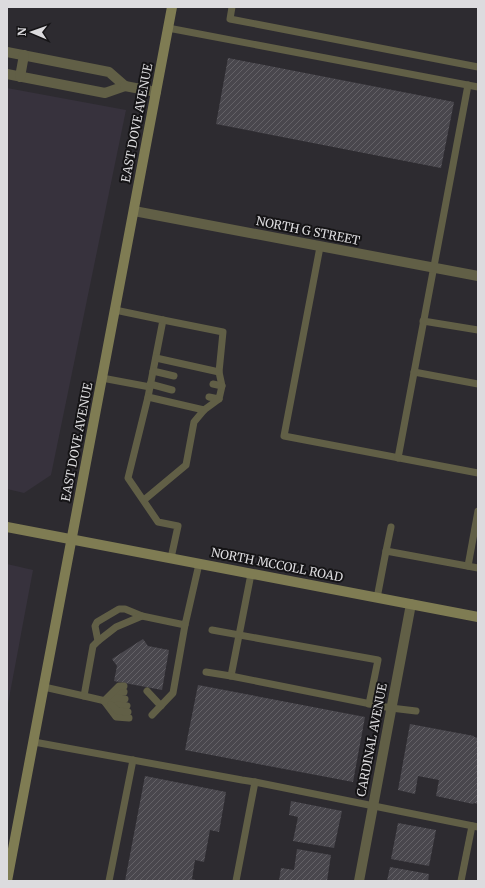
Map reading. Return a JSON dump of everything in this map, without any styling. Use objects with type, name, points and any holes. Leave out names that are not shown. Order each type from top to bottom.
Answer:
[{"type":"main road","name":"EAST DOVE AVENUE","points":[[7,881],[172,7]]},
{"type":"main road","name":"NORTH MCCOLL ROAD","points":[[7,527],[478,617]]},
{"type":"street","points":[[7,52],[109,72],[125,86],[156,92]]},
{"type":"street","points":[[20,77],[24,55]]},
{"type":"street","points":[[7,74],[105,93],[125,86]]},
{"type":"street","name":"NORTH G STREET","points":[[134,211],[478,276]]},
{"type":"street","name":"CARDINAL AVENUE","points":[[359,881],[411,604]]},
{"type":"lane","points":[[232,7],[230,19],[478,66]]},
{"type":"lane","points":[[168,28],[478,87]]},
{"type":"lane","points":[[398,458],[468,85]]},
{"type":"lane","points":[[320,247],[284,436],[478,473]]},
{"type":"lane","points":[[115,310],[223,332],[218,372],[222,386],[218,400],[204,410],[194,422],[186,465],[144,500]]},
{"type":"lane","points":[[163,320],[148,397],[128,478],[158,522],[178,526],[171,558]]},
{"type":"lane","points":[[423,321],[478,330]]},
{"type":"lane","points":[[156,358],[218,372]]},
{"type":"lane","points":[[153,371],[174,376]]},
{"type":"lane","points":[[414,372],[478,384]]},
{"type":"lane","points":[[102,378],[172,390]]},
{"type":"lane","points":[[212,384],[222,386]]},
{"type":"lane","points":[[148,397],[204,410]]},
{"type":"lane","points":[[210,397],[218,400]]},
{"type":"lane","points":[[468,566],[478,511]]},
{"type":"lane","points":[[377,598],[391,527]]},
{"type":"lane","points":[[386,552],[478,568]]},
{"type":"lane","points":[[162,706],[173,693],[185,625],[199,564]]},
{"type":"lane","points":[[231,676],[251,574]]},
{"type":"lane","points":[[98,641],[95,626],[97,622],[119,608],[142,616],[185,625]]},
{"type":"lane","points":[[84,696],[93,646],[116,627],[142,616]]},
{"type":"lane","points":[[212,630],[378,660],[370,704]]},
{"type":"lane","points":[[206,672],[391,708],[416,711]]},
{"type":"lane","points":[[104,701],[119,686],[126,702]]},
{"type":"lane","points":[[44,687],[104,701],[126,702]]},
{"type":"lane","points":[[104,701],[116,717],[126,702]]},
{"type":"lane","points":[[150,705],[162,706]]},
{"type":"lane","points":[[150,705],[162,706]]},
{"type":"lane","points":[[150,705],[162,706]]},
{"type":"lane","points":[[34,742],[255,782],[475,826],[461,881]]},
{"type":"lane","points":[[109,881],[133,760]]},
{"type":"lane","points":[[236,881],[255,782]]},
{"type":"shaded area","points":[[7,88],[126,110],[51,475],[24,493],[7,489]]},
{"type":"shaded area","points":[[7,564],[33,570],[7,709]]},
{"type":"building","points":[[228,58],[454,102],[441,168],[216,124]]},
{"type":"building","points":[[143,639],[148,646],[169,650],[162,690],[114,681],[117,666],[112,659]]},
{"type":"building","points":[[198,685],[365,717],[353,782],[185,750]]},
{"type":"building","points":[[410,724],[478,738],[478,804],[436,796],[439,780],[418,776],[415,794],[398,790]]},
{"type":"building","points":[[145,776],[226,792],[219,832],[210,830],[204,862],[195,860],[192,879],[199,881],[125,881]]},
{"type":"building","points":[[291,801],[342,811],[334,848],[293,841],[298,817],[289,815]]},
{"type":"building","points":[[398,823],[436,830],[429,866],[391,859]]},
{"type":"building","points":[[297,849],[331,855],[327,881],[279,881],[281,868],[294,870]]},
{"type":"building","points":[[390,867],[429,874],[428,881],[387,881]]}]
